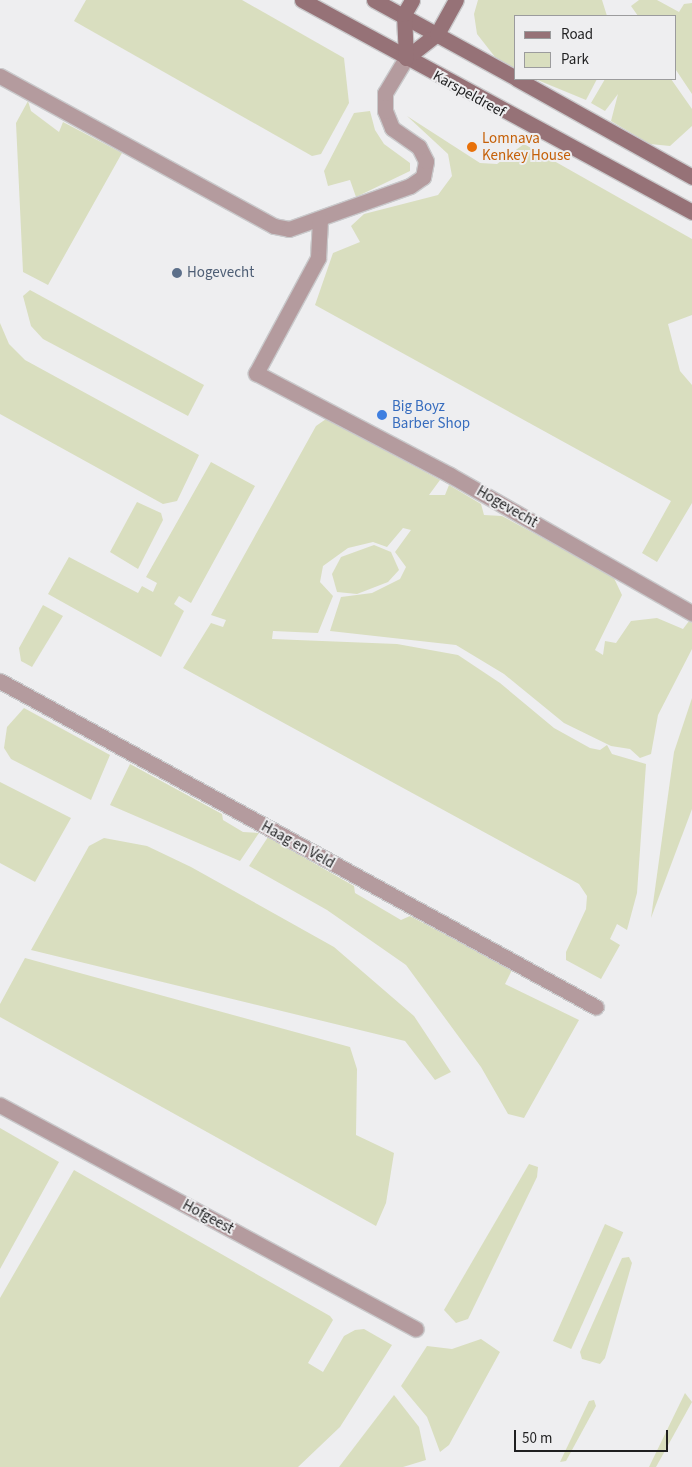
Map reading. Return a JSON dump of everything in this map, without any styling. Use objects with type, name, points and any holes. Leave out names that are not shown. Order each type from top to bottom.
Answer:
[{"type":"main road","name":"Karspeldreef","points":[[302,0],[692,212]]},
{"type":"main road","points":[[374,0],[404,14],[514,76]]},
{"type":"main road","points":[[406,58],[404,14],[412,0]]},
{"type":"main road","points":[[406,58],[437,34],[456,0]]},
{"type":"main road","points":[[521,80],[692,177]]},
{"type":"street","points":[[0,76],[274,226],[289,230],[320,220],[423,177],[426,161],[418,147],[392,128],[385,111],[385,93],[406,58]]},
{"type":"street","name":"Hogevecht","points":[[320,220],[318,258],[256,373],[450,475],[692,613]]},
{"type":"street","name":"Haag en Veld","points":[[0,681],[596,1008]]},
{"type":"street","name":"Hofgeest","points":[[0,1105],[416,1329]]},
{"type":"green space","points":[[86,0],[242,0],[344,58],[349,103],[321,154],[312,156],[74,21]]},
{"type":"green space","points":[[478,0],[602,0],[607,15],[514,15],[514,68],[495,57],[477,34],[474,14]]},
{"type":"green space","points":[[639,0],[657,0],[679,12],[684,4],[692,3],[692,94],[677,72],[677,15],[637,15],[631,6]]},
{"type":"green space","points":[[537,80],[596,80],[586,100]]},
{"type":"green space","points":[[604,80],[672,80],[692,109],[692,126],[670,146],[650,144],[611,121],[618,94],[605,111],[591,103]]},
{"type":"green space","points":[[28,101],[31,111],[59,132],[63,122],[122,153],[48,285],[23,272],[16,123]]},
{"type":"green space","points":[[370,111],[375,130],[384,144],[410,163],[410,171],[356,197],[350,180],[328,186],[324,171],[354,113]]},
{"type":"green space","points":[[407,116],[480,163],[497,164],[524,144],[692,239],[692,315],[668,324],[680,371],[692,385],[692,503],[657,562],[642,553],[671,501],[315,305],[333,253],[360,242],[351,226],[364,214],[438,195],[452,176],[448,154]]},
{"type":"green space","points":[[30,290],[204,385],[188,416],[43,339],[31,326],[23,296]]},
{"type":"green space","points":[[0,323],[9,344],[25,360],[199,455],[177,501],[163,504],[0,414]]},
{"type":"green space","points":[[326,419],[440,480],[429,495],[445,495],[449,485],[481,504],[484,515],[502,516],[613,576],[622,595],[595,650],[603,655],[605,641],[616,643],[631,621],[657,618],[683,629],[689,621],[692,623],[692,649],[658,715],[651,754],[640,758],[630,749],[611,746],[564,723],[504,674],[456,645],[330,631],[341,597],[372,593],[400,579],[406,567],[395,552],[411,530],[403,528],[387,547],[373,542],[348,548],[323,566],[320,582],[333,596],[318,633],[273,631],[272,639],[397,644],[458,655],[500,683],[554,728],[590,748],[600,750],[607,745],[612,754],[646,764],[637,893],[627,930],[617,924],[610,939],[620,945],[601,979],[566,960],[566,952],[586,909],[587,896],[579,884],[183,668],[211,623],[223,627],[226,620],[211,615],[316,426]]},
{"type":"green space","points":[[211,462],[255,486],[191,603],[179,596],[174,604],[184,611],[161,657],[48,594],[69,557],[138,593],[142,586],[153,592],[157,583],[146,577]]},
{"type":"green space","points":[[137,502],[161,513],[163,520],[138,569],[110,552]]},
{"type":"green space","points":[[374,545],[391,552],[399,570],[388,582],[357,594],[337,592],[332,574],[341,557]]},
{"type":"green space","points":[[43,605],[63,616],[32,667],[21,661],[19,648]]},
{"type":"green space","points":[[692,698],[692,809],[651,918],[674,752]]},
{"type":"green space","points":[[24,708],[110,755],[91,800],[11,759],[4,748],[7,727]]},
{"type":"green space","points":[[130,764],[222,814],[223,820],[243,832],[259,833],[240,861],[110,805]]},
{"type":"green space","points":[[0,782],[71,818],[35,882],[0,863]]},
{"type":"green space","points":[[268,837],[354,886],[355,893],[401,920],[410,916],[512,970],[505,984],[579,1020],[524,1118],[508,1114],[481,1067],[406,965],[327,910],[249,866]]},
{"type":"green space","points":[[104,838],[147,846],[191,867],[334,947],[414,1016],[451,1072],[435,1080],[405,1041],[31,950],[89,846]]},
{"type":"green space","points":[[25,958],[350,1047],[357,1069],[356,1135],[394,1153],[386,1203],[376,1226],[0,1017],[0,1004]]},
{"type":"green space","points":[[0,1128],[59,1162],[0,1269]]},
{"type":"green space","points":[[529,1164],[538,1167],[537,1177],[468,1319],[456,1323],[444,1310]]},
{"type":"green space","points":[[74,1170],[330,1316],[333,1320],[308,1363],[323,1372],[344,1336],[355,1330],[364,1329],[392,1345],[340,1427],[298,1467],[0,1467],[0,1298]]},
{"type":"green space","points":[[605,1224],[623,1232],[571,1349],[553,1341]]},
{"type":"green space","points":[[629,1257],[632,1263],[605,1358],[600,1364],[582,1359],[580,1352],[622,1258]]},
{"type":"green space","points":[[481,1339],[500,1352],[449,1445],[440,1452],[427,1417],[401,1386],[427,1346],[452,1349]]},
{"type":"green space","points":[[685,1393],[692,1402],[656,1467],[649,1467]]},
{"type":"green space","points":[[394,1395],[419,1427],[426,1460],[403,1467],[339,1467]]},
{"type":"green space","points":[[594,1400],[596,1406],[566,1461],[560,1462],[589,1401]]},
{"type":"place","name":"Lomnava Kenkey House","points":[[472,147]]},
{"type":"place","name":"Hogevecht","points":[[177,273]]},
{"type":"place","name":"Big Boyz Barber Shop","points":[[382,415]]}]
